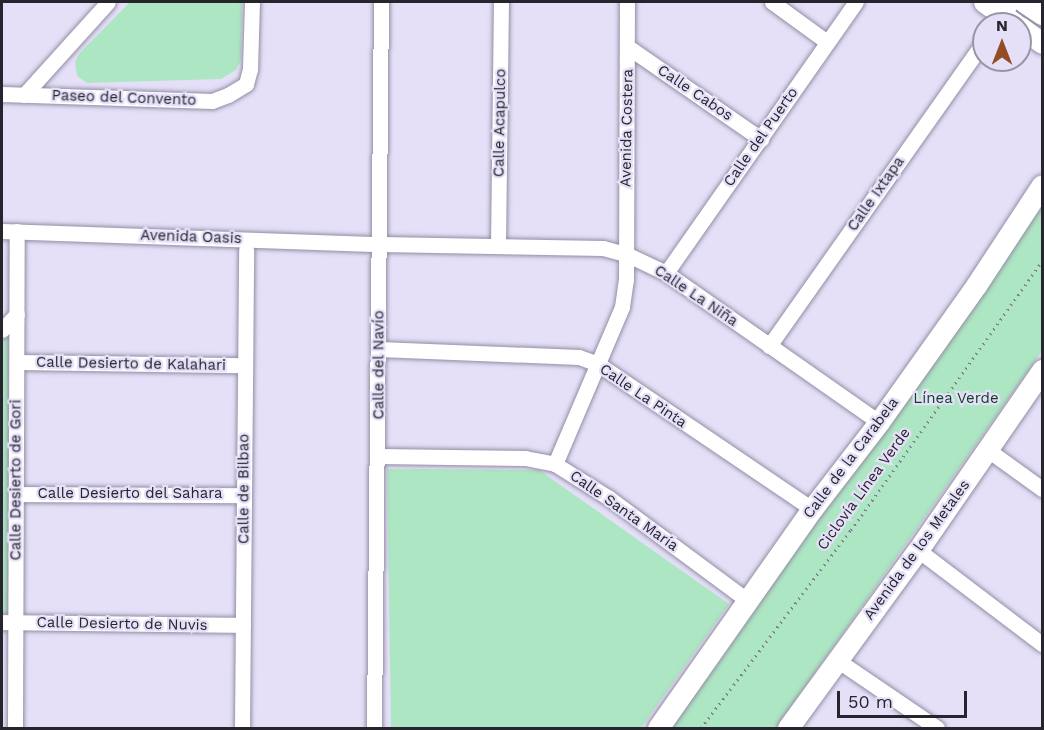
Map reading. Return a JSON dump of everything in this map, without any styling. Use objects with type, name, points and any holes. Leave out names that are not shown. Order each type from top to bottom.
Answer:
[{"type":"street","name":"Paseo del Convento","points":[[24,95],[108,2]]},
{"type":"street","name":"Paseo del Convento","points":[[2,94],[212,101],[246,84],[250,69],[252,2]]},
{"type":"street","name":"Calle del Navío","points":[[374,729],[381,2]]},
{"type":"street","name":"Calle Acapulco","points":[[498,245],[501,2]]},
{"type":"street","name":"Avenida Costera","points":[[626,254],[627,2]]},
{"type":"street","points":[[772,2],[827,42]]},
{"type":"street","name":"Calle del Puerto","points":[[666,273],[856,2]]},
{"type":"street","points":[[984,2],[1000,12]]},
{"type":"street","points":[[1024,2],[1042,14]]},
{"type":"street","name":"Calle Cabos","points":[[628,47],[761,139]]},
{"type":"street","name":"Calle Ixtapa","points":[[769,346],[972,58]]},
{"type":"street","name":"Calle de la Carabela","points":[[658,729],[812,509],[879,422],[1042,185]]},
{"type":"street","name":"Avenida Oasis","points":[[9,231],[380,244]]},
{"type":"street","name":"Calle Desierto de Gori","points":[[9,231],[17,314],[16,494],[9,622],[15,729]]},
{"type":"street","name":"Calle La Niña","points":[[380,244],[574,246],[603,248],[626,254],[666,273],[879,422]]},
{"type":"street","name":"Calle de Bilbao","points":[[242,729],[246,250]]},
{"type":"street","points":[[555,464],[622,307],[626,254]]},
{"type":"street","points":[[2,330],[17,314]]},
{"type":"street","name":"Calle La Pinta","points":[[379,349],[562,355],[579,357],[598,364],[812,509]]},
{"type":"street","name":"Calle Desierto de Kalahari","points":[[17,362],[245,365]]},
{"type":"street","name":"Avenida de los Metales","points":[[788,729],[918,550],[1042,370]]},
{"type":"street","points":[[988,450],[1042,489]]},
{"type":"street","name":"Calle Santa María","points":[[378,456],[525,458],[555,464],[609,498],[747,600]]},
{"type":"street","name":"Calle Desierto del Sahara","points":[[16,494],[244,495]]},
{"type":"street","points":[[918,550],[1042,644]]},
{"type":"street","name":"Calle Desierto de Nuvis","points":[[9,622],[243,625]]},
{"type":"street","points":[[837,660],[937,729]]},
{"type":"path","name":"Ciclovía Línea Verde","points":[[701,729],[851,530],[1042,261]]},
{"type":"green space","points":[[130,2],[242,2],[241,60],[236,70],[221,79],[87,83],[77,76],[75,62],[79,54]]},
{"type":"green space","name":"Línea Verde","points":[[1042,203],[1042,351],[776,728],[671,728]]},
{"type":"green space","points":[[11,331],[8,614],[2,614],[2,341]]},
{"type":"green space","points":[[387,469],[539,470],[729,604],[641,728],[391,728]]}]
